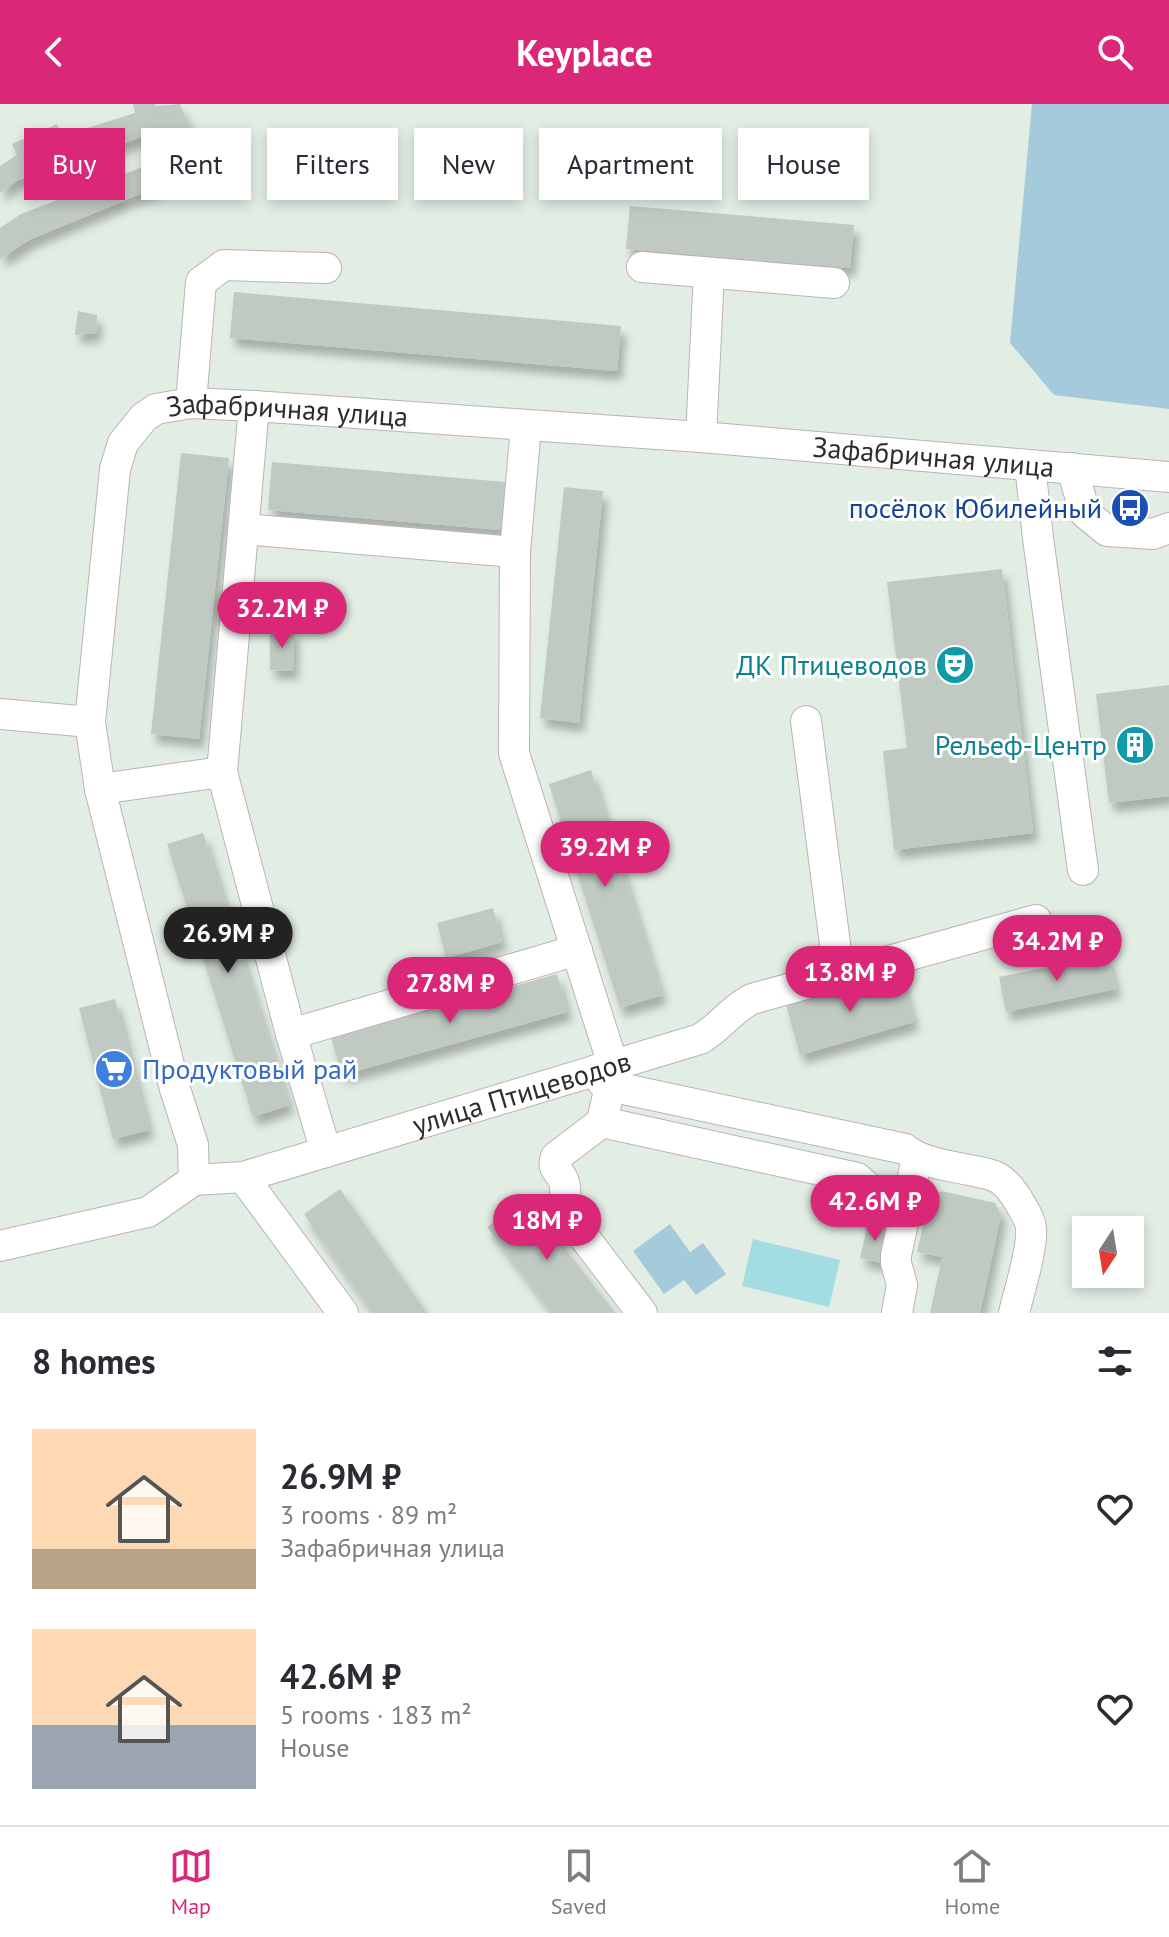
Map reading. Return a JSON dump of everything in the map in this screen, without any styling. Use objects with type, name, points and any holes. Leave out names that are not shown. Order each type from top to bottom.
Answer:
[{"type":"street","points":[[191,403],[201,282],[224,265],[326,268]]},
{"type":"street","points":[[642,267],[834,283]]},
{"type":"street","points":[[701,437],[709,273]]},
{"type":"street","name":"Зафабричная улица","points":[[194,1180],[193,1145],[175,1089],[100,789],[90,722],[115,469],[123,443],[144,417],[156,409],[191,403],[254,406],[701,437],[1169,477]]},
{"type":"street","points":[[254,406],[222,772],[291,1034],[326,1152]]},
{"type":"street","points":[[526,426],[515,552],[514,753],[577,950],[606,1074],[602,1122],[553,1162],[565,1183],[564,1210],[642,1313]]},
{"type":"street","points":[[1030,465],[1083,870]]},
{"type":"street","points":[[1072,468],[1085,513],[1107,531],[1153,534],[1169,528]]},
{"type":"street","points":[[244,529],[515,552]]},
{"type":"street","points":[[0,714],[90,722]]},
{"type":"street","points":[[806,721],[839,975]]},
{"type":"street","points":[[100,789],[222,772]]},
{"type":"street","name":"улица Птицеводов","points":[[194,1180],[243,1177],[606,1074],[700,1039],[720,1026],[738,1006],[752,999],[1036,920]]},
{"type":"street","points":[[291,1034],[577,950]]},
{"type":"street","points":[[606,1074],[905,1149],[917,1158],[1002,1179],[1025,1211],[1031,1226],[1014,1313]]},
{"type":"street","points":[[602,1122],[857,1178],[865,1185],[873,1205],[905,1213]]},
{"type":"street","points":[[897,1313],[902,1285],[896,1255],[917,1158]]},
{"type":"street","points":[[243,1177],[343,1313]]},
{"type":"street","points":[[0,1246],[148,1212],[194,1180]]},
{"type":"shaded area","points":[[1032,104],[1169,104],[1169,409],[1054,395],[1010,343]]},
{"type":"shaded area","points":[[670,1224],[690,1252],[703,1243],[726,1274],[696,1295],[684,1280],[664,1294],[633,1251]]},
{"type":"shaded area","points":[[753,1239],[840,1260],[829,1307],[742,1286]]},
{"type":"building","points":[[133,104],[180,104],[190,128],[141,128],[141,137],[125,143],[125,128],[87,128],[135,113]]},
{"type":"building","points":[[24,139],[24,178],[0,193],[0,166],[17,155],[12,144]]},
{"type":"building","points":[[141,168],[141,194],[29,240],[0,259],[0,228],[21,214],[57,200],[125,200],[125,174]]},
{"type":"building","points":[[630,206],[854,225],[850,268],[626,249]]},
{"type":"building","points":[[234,292],[621,326],[617,371],[230,338]]},
{"type":"building","points":[[78,311],[97,315],[96,333],[75,335]]},
{"type":"building","points":[[181,453],[229,458],[199,739],[151,734]]},
{"type":"building","points":[[272,462],[505,482],[501,530],[268,510]]},
{"type":"building","points":[[564,487],[603,491],[579,723],[540,718]]},
{"type":"building","name":"ДК Птицеводов","points":[[1002,569],[1033,833],[894,850],[883,751],[907,748],[887,582]]},
{"type":"building","points":[[270,629],[294,629],[293,671],[270,670]]},
{"type":"building","name":"Рельеф-Центр","points":[[1169,685],[1169,796],[1109,803],[1096,694]]},
{"type":"building","points":[[591,770],[662,995],[620,1008],[549,784]]},
{"type":"building","points":[[203,833],[289,1105],[253,1117],[167,844]]},
{"type":"building","points":[[493,908],[502,942],[446,958],[437,923]]},
{"type":"building","points":[[1108,955],[1116,989],[1006,1012],[999,977]]},
{"type":"building","points":[[900,972],[914,1022],[800,1055],[786,1005]]},
{"type":"building","points":[[557,974],[567,1012],[342,1075],[331,1038]]},
{"type":"building","name":"Продуктовый рай","points":[[115,999],[149,1130],[113,1139],[79,1008]]},
{"type":"building","points":[[340,1189],[427,1313],[373,1313],[304,1214]]},
{"type":"building","points":[[941,1191],[995,1203],[1001,1215],[980,1313],[930,1313],[942,1257],[917,1252],[929,1200]]},
{"type":"building","points":[[526,1198],[615,1313],[553,1313],[487,1227]]},
{"type":"building","points":[[868,1223],[890,1228],[882,1263],[860,1258]]},
{"type":"place","name":"посёлок Юбилейный","points":[[1130,508]]},
{"type":"place","name":"ДК Птицеводов","points":[[955,665]]},
{"type":"place","name":"Рельеф-Центр","points":[[1135,745]]},
{"type":"place","name":"Продуктовый рай","points":[[114,1069]]}]
